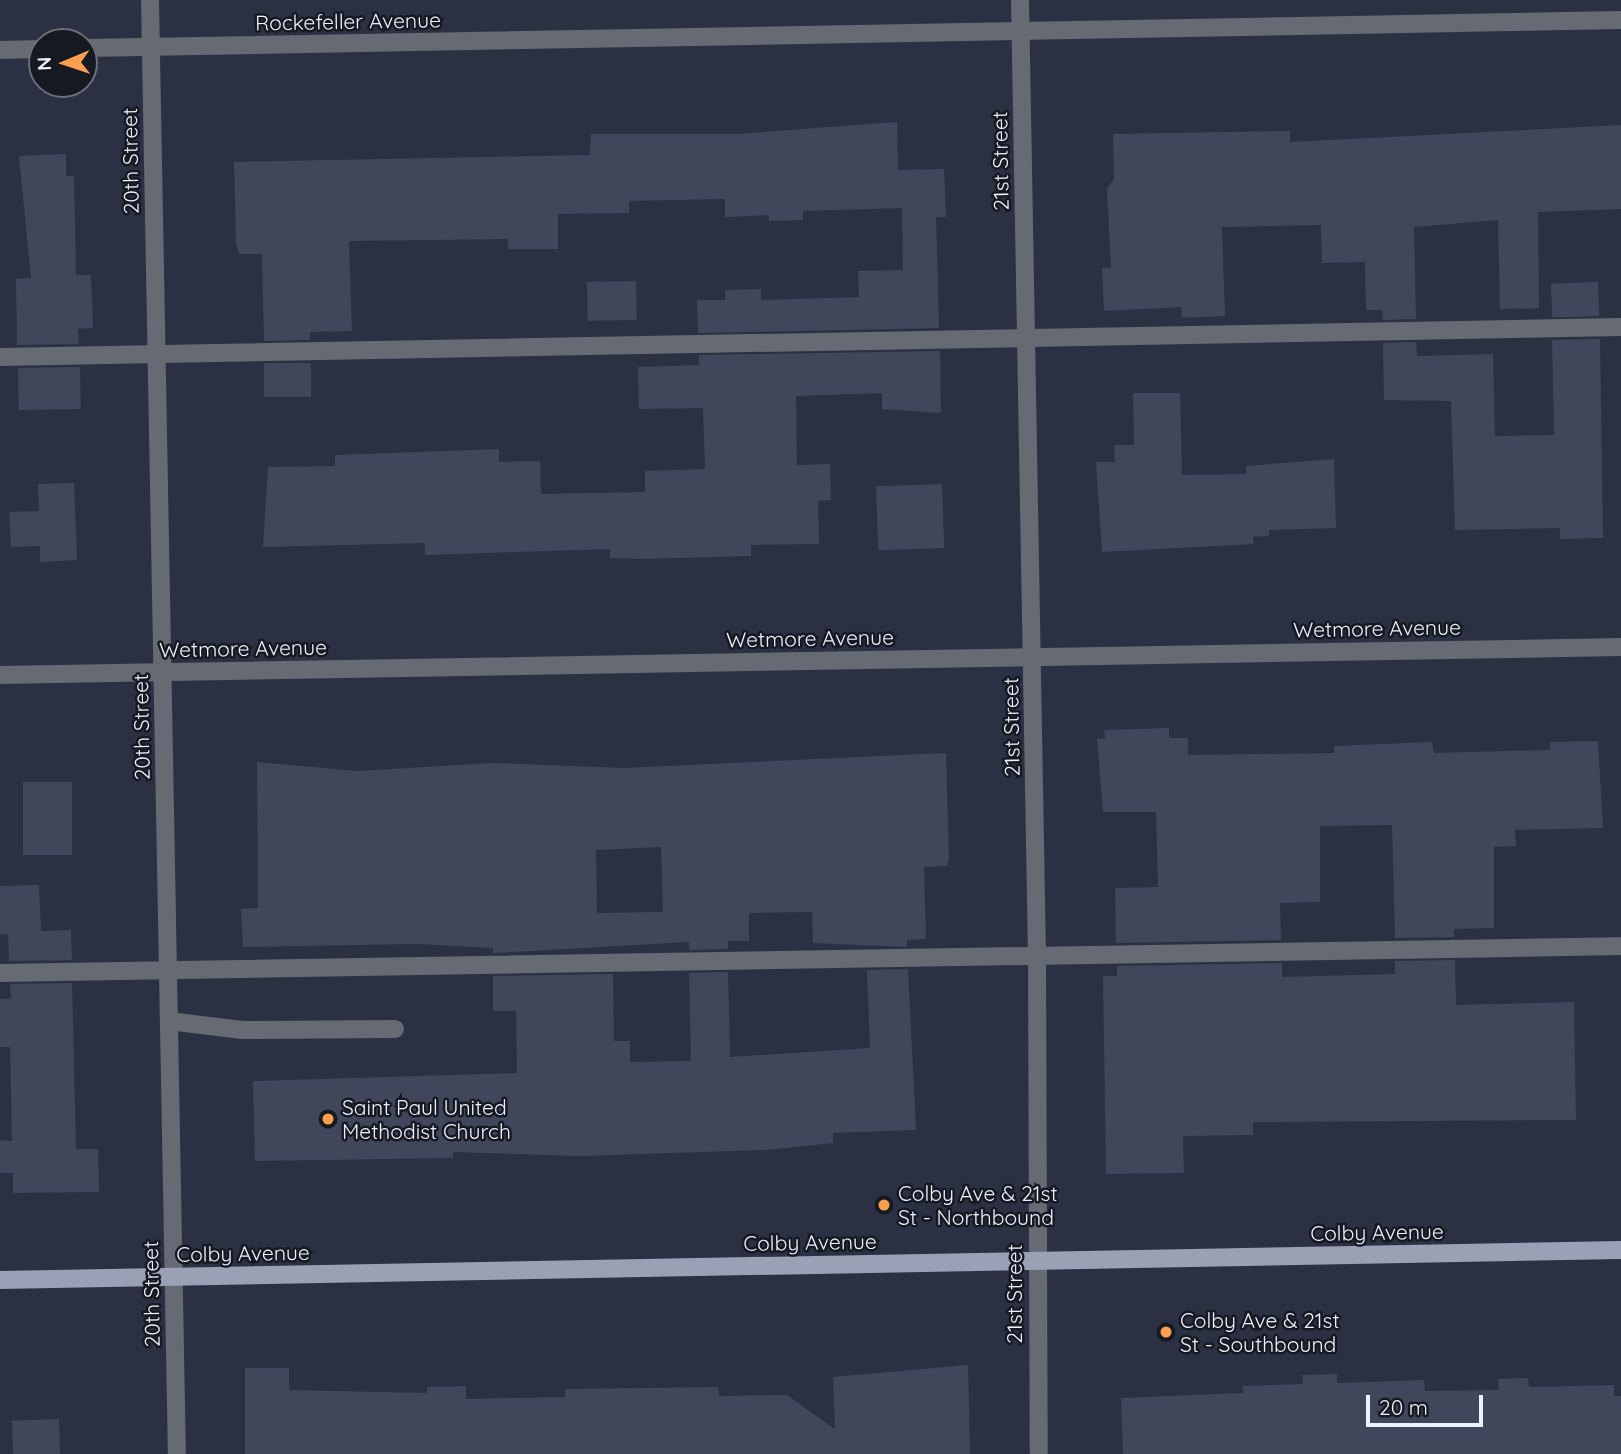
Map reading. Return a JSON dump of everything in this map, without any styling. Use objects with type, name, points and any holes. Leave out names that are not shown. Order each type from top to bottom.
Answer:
[{"type":"main road","name":"Colby Avenue","points":[[0,1280],[1621,1250]]},
{"type":"street","name":"20th Street","points":[[150,0],[177,1454]]},
{"type":"street","name":"21st Street","points":[[1020,0],[1037,957],[1036,1261],[1039,1454]]},
{"type":"street","name":"Rockefeller Avenue","points":[[98,48],[1621,19]]},
{"type":"street","points":[[0,50],[28,49]]},
{"type":"street","points":[[0,357],[1621,327]]},
{"type":"street","name":"Wetmore Avenue","points":[[0,675],[1621,647]]},
{"type":"street","points":[[0,973],[1621,946]]},
{"type":"street","points":[[169,1021],[242,1030],[395,1029]]},
{"type":"building","points":[[897,122],[898,170],[944,169],[946,217],[936,217],[939,328],[698,333],[697,300],[725,300],[725,290],[761,289],[761,300],[859,297],[858,271],[903,270],[902,208],[803,211],[803,220],[769,221],[769,215],[725,217],[725,199],[629,201],[629,213],[558,214],[558,249],[508,249],[508,239],[349,241],[352,331],[310,332],[310,340],[264,341],[262,254],[239,254],[236,243],[234,162],[590,155],[591,134],[736,134]]},
{"type":"building","points":[[1621,125],[1621,209],[1538,212],[1539,308],[1500,309],[1498,220],[1414,227],[1416,319],[1383,320],[1382,310],[1366,310],[1365,262],[1322,263],[1321,225],[1222,227],[1225,316],[1182,318],[1181,307],[1104,311],[1102,268],[1111,268],[1107,189],[1114,179],[1113,134],[1290,131],[1290,142]]},
{"type":"building","points":[[66,154],[66,176],[74,176],[76,275],[91,275],[93,328],[78,329],[79,344],[17,345],[16,279],[31,278],[19,156]]},
{"type":"building","points":[[636,281],[637,320],[588,321],[587,282]]},
{"type":"building","points":[[1598,282],[1599,316],[1552,318],[1551,284]]},
{"type":"building","points":[[1600,339],[1603,538],[1560,539],[1560,528],[1455,530],[1451,401],[1384,400],[1383,343],[1416,342],[1417,356],[1493,354],[1495,436],[1554,435],[1552,340]]},
{"type":"building","points":[[940,351],[941,413],[882,409],[882,393],[796,396],[797,465],[830,464],[831,500],[818,501],[819,544],[751,545],[751,556],[642,559],[610,558],[610,549],[425,555],[425,543],[263,547],[268,467],[335,466],[335,455],[499,449],[499,462],[540,461],[541,494],[645,492],[645,471],[705,469],[703,408],[639,409],[638,367],[699,365],[699,355]]},
{"type":"building","points":[[264,363],[311,363],[311,397],[264,397]]},
{"type":"building","points":[[80,367],[81,409],[19,410],[18,368]]},
{"type":"building","points":[[1133,393],[1180,393],[1182,475],[1246,474],[1246,466],[1334,459],[1336,528],[1269,530],[1269,536],[1253,537],[1254,544],[1102,552],[1096,462],[1115,462],[1114,445],[1134,445]]},
{"type":"building","points":[[74,483],[77,560],[40,562],[40,546],[11,547],[9,512],[39,511],[38,484]]},
{"type":"building","points":[[942,484],[944,548],[878,550],[876,486]]},
{"type":"building","points":[[1169,728],[1169,738],[1188,738],[1188,755],[1334,753],[1334,746],[1432,742],[1434,753],[1550,750],[1550,742],[1598,741],[1603,828],[1515,830],[1516,846],[1494,847],[1494,928],[1454,929],[1454,937],[1395,938],[1392,825],[1320,826],[1320,902],[1280,903],[1281,940],[1116,943],[1115,888],[1158,887],[1156,812],[1103,812],[1097,739],[1105,739],[1104,730]]},
{"type":"building","points":[[946,753],[949,858],[947,866],[924,867],[926,939],[907,940],[907,947],[813,943],[812,912],[749,913],[749,941],[728,941],[728,949],[689,950],[689,942],[493,953],[493,948],[417,944],[243,947],[241,909],[258,908],[257,762],[357,771],[492,763],[623,768]],"holes":[[[661,847],[663,912],[597,913],[596,850]]]},
{"type":"building","points":[[23,782],[72,782],[72,855],[23,855]]},
{"type":"building","points":[[39,885],[41,931],[71,930],[72,960],[9,961],[8,934],[0,935],[0,886]]},
{"type":"building","points":[[1455,960],[1456,1005],[1574,1002],[1576,1120],[1253,1122],[1253,1135],[1183,1136],[1184,1173],[1106,1174],[1103,976],[1117,976],[1117,966],[1282,963],[1282,977],[1395,974],[1395,961]]},
{"type":"building","points":[[908,969],[916,1130],[833,1133],[833,1143],[766,1150],[580,1156],[453,1152],[453,1158],[255,1161],[253,1081],[517,1073],[516,1011],[493,1011],[493,976],[613,974],[614,1041],[630,1041],[630,1062],[691,1061],[689,973],[728,972],[730,1057],[870,1048],[867,970]]},
{"type":"building","points":[[72,983],[76,1149],[98,1149],[99,1192],[13,1193],[13,1173],[0,1173],[0,1140],[12,1141],[10,1047],[0,1047],[0,999],[11,999],[10,984]]},
{"type":"building","points":[[968,1365],[970,1454],[245,1454],[245,1368],[289,1368],[289,1390],[427,1393],[427,1387],[466,1386],[466,1399],[565,1397],[565,1389],[718,1387],[719,1396],[787,1395],[835,1429],[833,1377]]},
{"type":"building","points":[[1337,1374],[1337,1383],[1424,1380],[1425,1391],[1499,1390],[1498,1379],[1528,1378],[1529,1387],[1614,1385],[1614,1396],[1621,1396],[1621,1454],[1123,1454],[1121,1398],[1243,1393],[1243,1386],[1303,1384],[1302,1375]]},
{"type":"building","points":[[59,1419],[60,1454],[13,1454],[12,1421]]},
{"type":"place","name":"Saint Paul United Methodist Church","points":[[328,1119]]},
{"type":"place","name":"Colby Ave & 21st St - Northbound","points":[[884,1205]]},
{"type":"place","name":"Colby Ave & 21st St - Southbound","points":[[1166,1332]]}]
